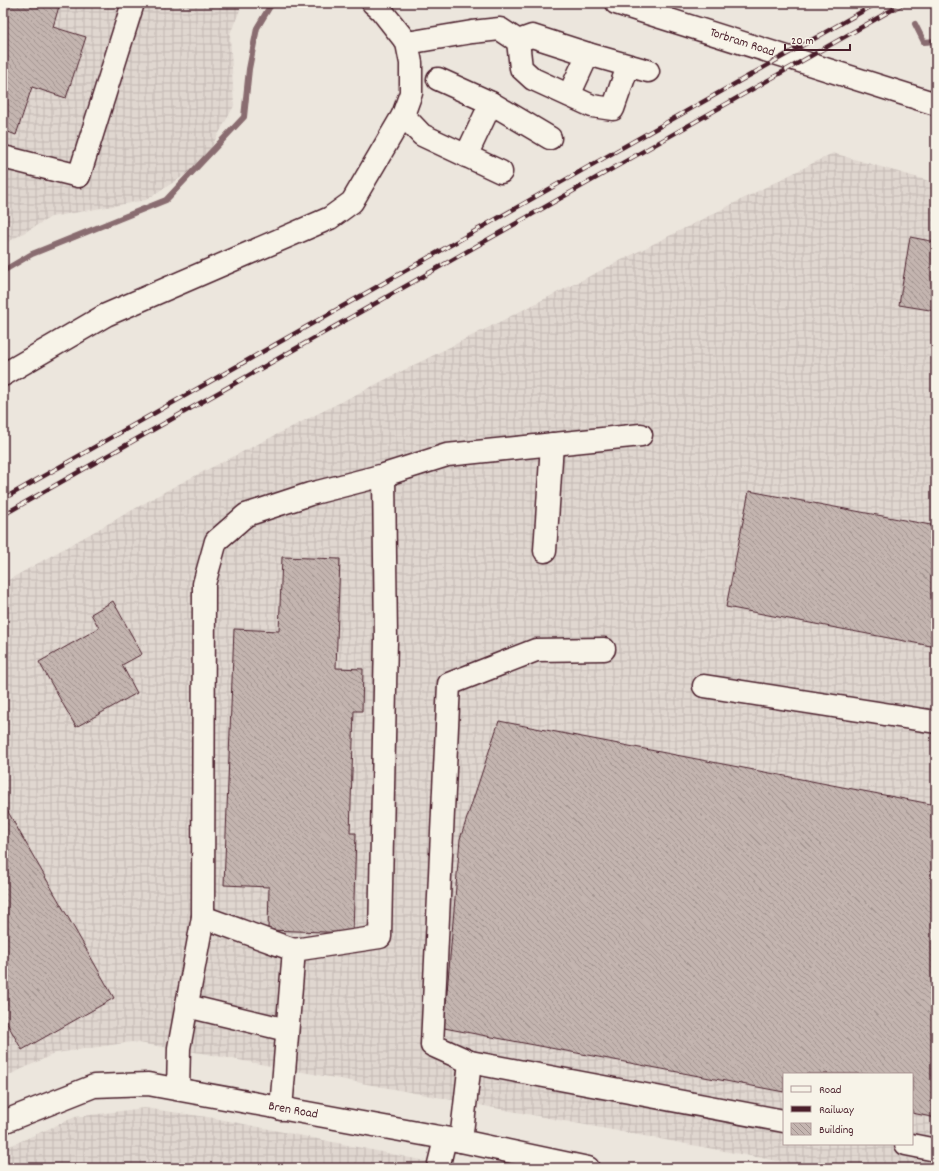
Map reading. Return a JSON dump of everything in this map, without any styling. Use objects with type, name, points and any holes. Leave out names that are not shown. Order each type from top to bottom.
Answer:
[{"type":"street","points":[[3,157],[79,176],[133,3]]},
{"type":"street","points":[[3,375],[106,315],[330,218],[352,202],[403,115],[411,92],[411,63],[407,43],[381,10],[373,3]]},
{"type":"street","name":"Torbram Road","points":[[616,3],[936,104]]},
{"type":"street","points":[[407,43],[472,32],[500,29],[518,42],[521,68],[533,80],[592,106],[613,109],[638,69],[532,36],[518,42]]},
{"type":"street","points":[[569,95],[588,54]]},
{"type":"street","points":[[438,80],[491,103],[550,138]]},
{"type":"street","points":[[466,156],[491,103]]},
{"type":"street","points":[[403,115],[422,135],[501,172]]},
{"type":"street","points":[[178,1090],[179,1048],[204,917],[204,584],[216,541],[246,515],[310,494],[384,475],[447,455],[641,435]]},
{"type":"street","points":[[545,551],[552,444]]},
{"type":"street","points":[[204,917],[294,950],[380,937],[386,639],[384,475]]},
{"type":"street","points":[[604,649],[536,650],[449,684],[432,1045],[470,1062],[783,1121]]},
{"type":"street","points":[[704,686],[936,722]]},
{"type":"street","points":[[281,1109],[294,950]]},
{"type":"street","points":[[187,1006],[287,1030]]},
{"type":"street","points":[[438,1168],[453,1140],[470,1062]]},
{"type":"street","name":"Bren Road","points":[[3,1122],[94,1086],[148,1084],[453,1140],[588,1168]]},
{"type":"street","points":[[911,1145],[936,1150]]},
{"type":"shaded area","points":[[3,3],[243,3],[230,34],[234,106],[202,164],[146,200],[51,217],[3,245]]},
{"type":"shaded area","points":[[833,153],[936,183],[936,1168],[814,1168],[207,1054],[132,1042],[56,1053],[3,1078],[3,583],[175,486]]},
{"type":"shaded area","points":[[144,1108],[214,1118],[460,1168],[3,1168],[3,1149],[75,1117]]},
{"type":"building","points":[[3,3],[60,3],[53,27],[86,37],[66,98],[32,87],[16,135],[3,130]]},
{"type":"building","points":[[910,237],[936,242],[936,311],[899,305]]},
{"type":"building","points":[[749,491],[936,526],[936,647],[726,607]]},
{"type":"building","points":[[282,557],[340,559],[336,668],[363,669],[362,711],[354,711],[350,833],[356,833],[353,933],[268,930],[269,887],[224,885],[234,629],[279,631]]},
{"type":"building","points":[[113,601],[142,654],[122,665],[137,693],[76,727],[39,662],[99,628],[91,614]]},
{"type":"building","points":[[499,721],[936,805],[936,1118],[913,1113],[913,1073],[783,1073],[783,1092],[444,1028],[460,839]]},
{"type":"building","points":[[3,803],[114,998],[22,1050],[3,1016]]},
{"type":"waterway","points":[[3,271],[32,254],[166,200],[244,117],[249,69],[257,28],[272,3]]},
{"type":"waterway","points":[[915,24],[924,42],[936,41]]},
{"type":"railway","points":[[3,499],[877,3]]},
{"type":"railway","points":[[3,515],[904,3]]}]
